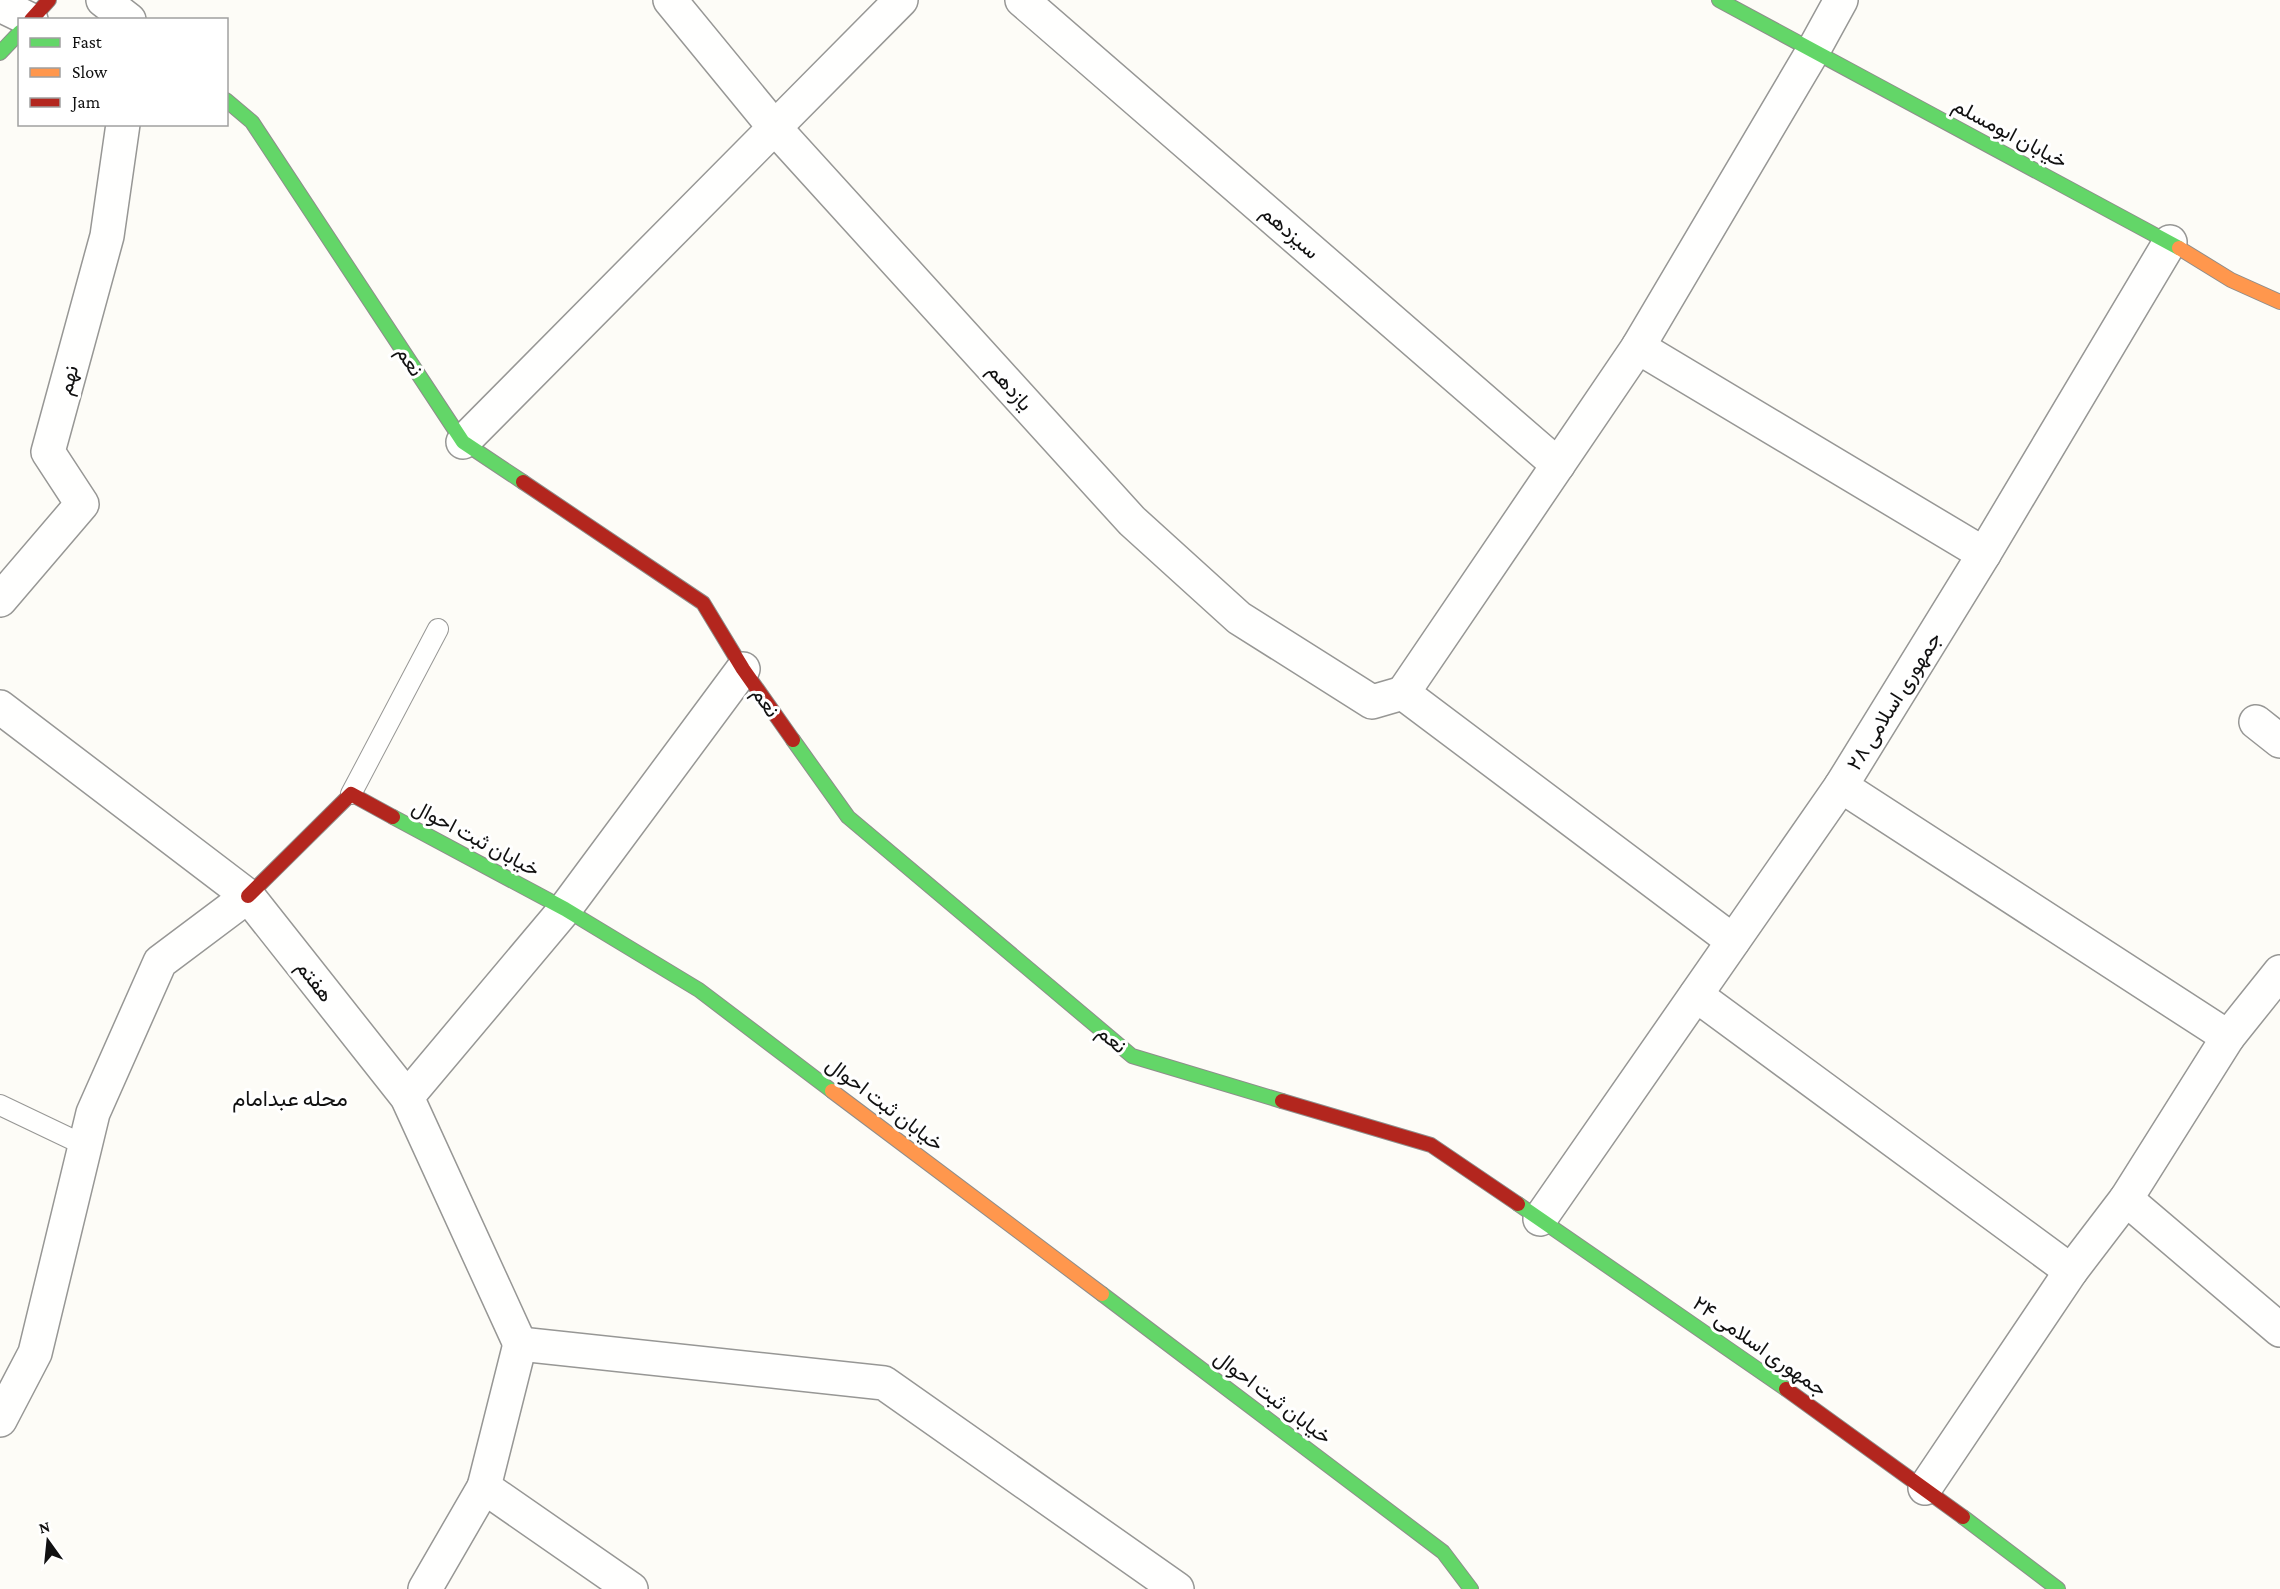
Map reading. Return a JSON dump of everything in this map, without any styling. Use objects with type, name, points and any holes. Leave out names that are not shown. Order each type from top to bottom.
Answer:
[{"type":"street","points":[[33,18],[49,0]]},
{"type":"street","points":[[103,0],[126,18]]},
{"type":"street","name":"یازدهم","points":[[670,0],[775,128],[1132,521],[1239,618],[1372,702],[1403,693]]},
{"type":"street","points":[[463,442],[901,0]]},
{"type":"street","name":"سیزدهم","points":[[1022,0],[1558,465]]},
{"type":"street","name":"خیابان ابومسلم","points":[[1719,0],[2170,242],[2231,280],[2280,302]]},
{"type":"street","points":[[1733,941],[1403,693],[1638,346],[1841,0]]},
{"type":"street","points":[[0,5],[27,18]]},
{"type":"street","points":[[0,53],[18,34]]},
{"type":"street","name":"نعم","points":[[228,102],[252,122],[463,442],[703,603],[743,669],[848,817],[1132,1056],[1431,1145]]},
{"type":"street","name":"نهم","points":[[0,600],[82,504],[48,452],[107,236],[123,126]]},
{"type":"street","name":"جمهوری اسلامی ۲۸","points":[[2170,242],[1984,554],[1841,786],[2228,1037]]},
{"type":"street","points":[[1638,346],[1984,554]]},
{"type":"street","points":[[407,1097],[565,909],[743,669]]},
{"type":"street","name":"هفتم","points":[[0,707],[248,896],[407,1097],[520,1344]]},
{"type":"street","points":[[1540,1219],[1841,786]]},
{"type":"street","points":[[0,1420],[35,1353],[93,1113],[159,962],[248,896],[351,794]]},
{"type":"street","name":"خیابان ثبت احوال","points":[[351,794],[565,909],[708,997],[1443,1551],[1471,1589]]},
{"type":"street","points":[[1925,1488],[2071,1271],[2126,1199],[2228,1037],[2280,972]]},
{"type":"street","points":[[1696,995],[2071,1271]]},
{"type":"street","name":"جمهوری اسلامی ۲۴","points":[[1431,1145],[1738,1355],[1925,1488],[2058,1589]]},
{"type":"street","points":[[2126,1199],[2280,1330]]},
{"type":"street","points":[[425,1589],[484,1487],[520,1344],[884,1383],[1177,1589]]},
{"type":"street","points":[[484,1487],[631,1589]]},
{"type":"lane","points":[[351,794],[438,629]]},
{"type":"lane","points":[[0,1106],[86,1146]]},
{"type":"traffic: fast","points":[[1719,0],[2179,248]]},
{"type":"traffic: fast","points":[[0,53],[18,34]]},
{"type":"traffic: fast","points":[[228,102],[252,122],[463,442],[523,482]]},
{"type":"traffic: fast","points":[[793,740],[848,817],[1132,1056],[1282,1101]]},
{"type":"traffic: fast","points":[[393,817],[565,909],[699,990],[832,1091]]},
{"type":"traffic: fast","points":[[1518,1204],[1786,1389]]},
{"type":"traffic: fast","points":[[1102,1294],[1443,1552],[1471,1589]]},
{"type":"traffic: fast","points":[[1963,1517],[2058,1589]]},
{"type":"traffic: slow","points":[[2179,248],[2231,280],[2280,302]]},
{"type":"traffic: slow","points":[[832,1091],[1102,1294]]},
{"type":"traffic: jam","points":[[33,18],[49,0]]},
{"type":"traffic: jam","points":[[523,482],[703,603],[743,669],[793,740]]},
{"type":"traffic: jam","points":[[248,896],[351,794],[393,817]]},
{"type":"traffic: jam","points":[[1282,1101],[1431,1145],[1518,1204]]},
{"type":"traffic: jam","points":[[1786,1389],[1963,1517]]},
{"type":"district","name":"محله عبدامام","points":[[290,1098]]}]
